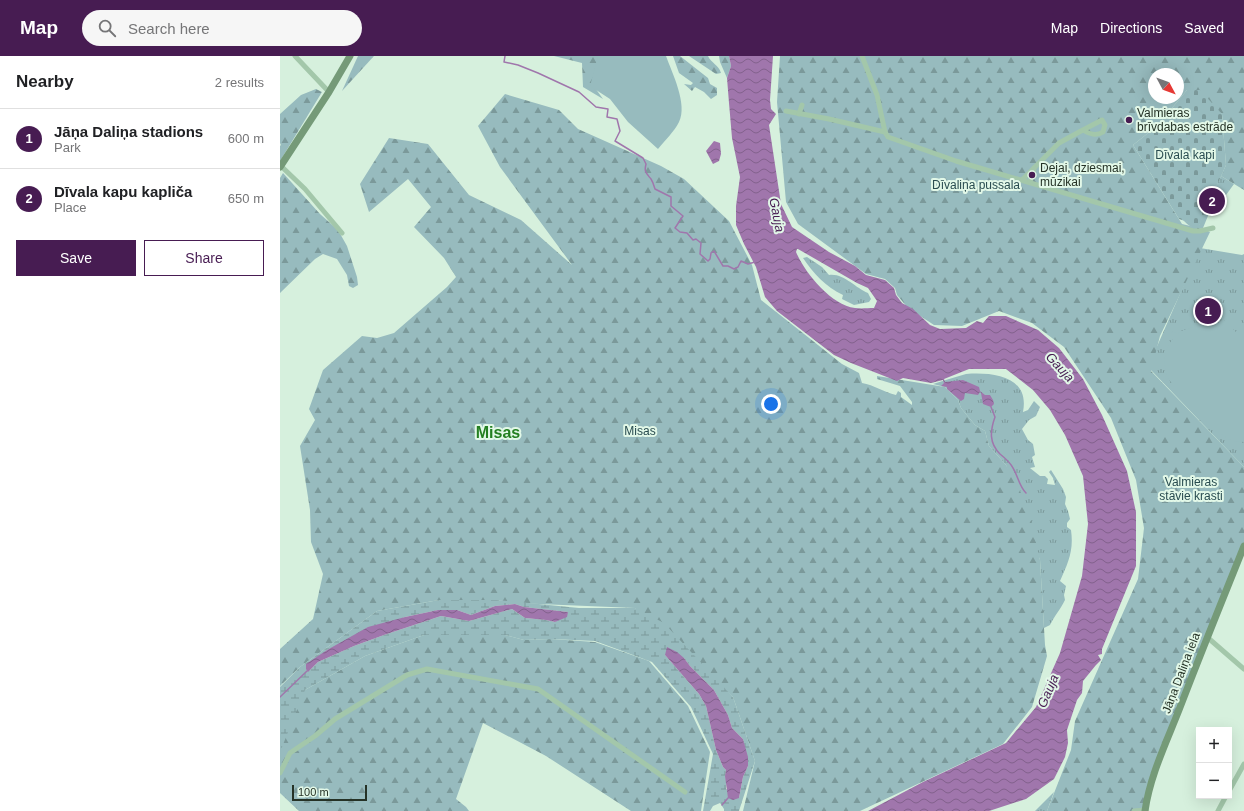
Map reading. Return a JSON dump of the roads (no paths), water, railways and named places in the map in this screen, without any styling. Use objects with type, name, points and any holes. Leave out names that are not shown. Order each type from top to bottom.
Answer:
[{"type":"street","points":[[295,56],[329,92]]},
{"type":"street","points":[[342,233],[305,190],[280,166],[329,92],[350,56]]},
{"type":"street","points":[[862,56],[877,95],[885,132],[888,137],[941,156],[1193,231],[1213,228]]},
{"type":"street","points":[[799,114],[802,105]]},
{"type":"street","points":[[786,111],[885,132]]},
{"type":"street","points":[[1022,180],[1059,144],[1083,130]]},
{"type":"street","points":[[1030,182],[1035,167]]},
{"type":"street","name":"Jāņa Daliņa iela","points":[[1146,810],[1148,794],[1158,763],[1244,546]]},
{"type":"street","points":[[1207,637],[1244,669]]},
{"type":"street","points":[[280,773],[290,753],[336,719],[407,675],[427,669],[538,689],[685,792]]},
{"type":"street","points":[[1232,786],[1244,764]]},
{"type":"street","points":[[1218,811],[1224,799]]},
{"type":"street","points":[[1134,811],[1146,810]]},
{"type":"water","name":"Gauja","points":[[729,56],[773,56],[770,100],[771,109],[776,114],[769,125],[781,204],[792,227],[829,252],[855,266],[866,275],[885,280],[894,288],[896,295],[902,303],[913,309],[930,325],[940,329],[966,328],[977,321],[983,323],[989,316],[1006,316],[1038,330],[1059,348],[1083,379],[1102,415],[1127,471],[1136,512],[1136,566],[1102,649],[1102,654],[1098,655],[1101,660],[1083,681],[1082,693],[1077,700],[1067,730],[1068,743],[1065,757],[1054,779],[1026,799],[989,811],[868,811],[923,782],[1006,743],[1036,707],[1060,653],[1082,576],[1088,524],[1083,476],[1065,435],[1050,410],[1033,390],[1006,369],[969,369],[944,379],[945,382],[963,380],[979,387],[980,391],[985,395],[990,395],[994,404],[991,407],[983,404],[980,392],[978,395],[965,393],[964,399],[961,401],[947,389],[947,387],[941,386],[944,383],[943,380],[931,383],[903,378],[897,381],[834,355],[777,311],[765,297],[756,267],[736,225],[736,206],[740,177],[732,138],[729,103],[727,78],[731,66]],"holes":[[[798,249],[868,288],[877,301],[874,308],[857,308],[846,306],[837,301],[820,287],[812,278],[796,252]]]},
{"type":"water","points":[[714,141],[720,143],[721,154],[719,161],[713,164],[706,151]]},
{"type":"water","points":[[515,604],[524,607],[568,612],[567,617],[555,622],[525,618],[512,609],[469,621],[441,616],[354,646],[318,662],[308,672],[306,669],[306,664],[327,650],[368,627],[438,610],[457,610],[471,615],[495,606]]},
{"type":"water","points":[[667,647],[677,652],[684,658],[714,690],[728,715],[732,728],[743,739],[748,757],[748,766],[743,777],[739,798],[733,800],[728,798],[725,776],[726,770],[723,767],[716,750],[706,706],[699,694],[665,655]]},
{"type":"waterway","points":[[505,56],[504,62],[518,65],[538,73],[579,92],[596,107],[608,109],[607,117],[617,119],[620,131],[615,141],[643,158],[646,164],[646,172],[652,180],[655,189],[671,197],[671,206],[683,216],[675,228],[680,232],[687,233],[693,240],[696,239],[701,243],[700,254],[708,261],[711,253],[714,251],[723,266],[728,266],[734,269],[738,267],[741,261],[748,264],[755,262]]},
{"type":"waterway","points":[[991,407],[995,417],[991,432],[994,446],[1012,466],[1026,493]]},
{"type":"waterway","points":[[280,697],[307,671]]},
{"type":"waterway","points":[[722,805],[728,798]]},
{"type":"place","name":"Valmieras brīvdabas estrāde","points":[[1129,120]]},
{"type":"place","name":"Dejai, dziesmai, mūzikai","points":[[1032,175]]},
{"type":"place","name":"Dīvala kapu kapliča","points":[[1212,201]]},
{"type":"place","name":"Jāņa Daliņa stadions","points":[[1208,311]]},
{"type":"district","name":"Misas","points":[[498,432]]},
{"type":"park label","name":"Dīvala kapi","points":[[1185,155]]},
{"type":"park label","name":"Dīvaliņa pussala","points":[[976,185]]},
{"type":"park label","name":"Valmieras stāvie krasti","points":[[1191,489]]}]
